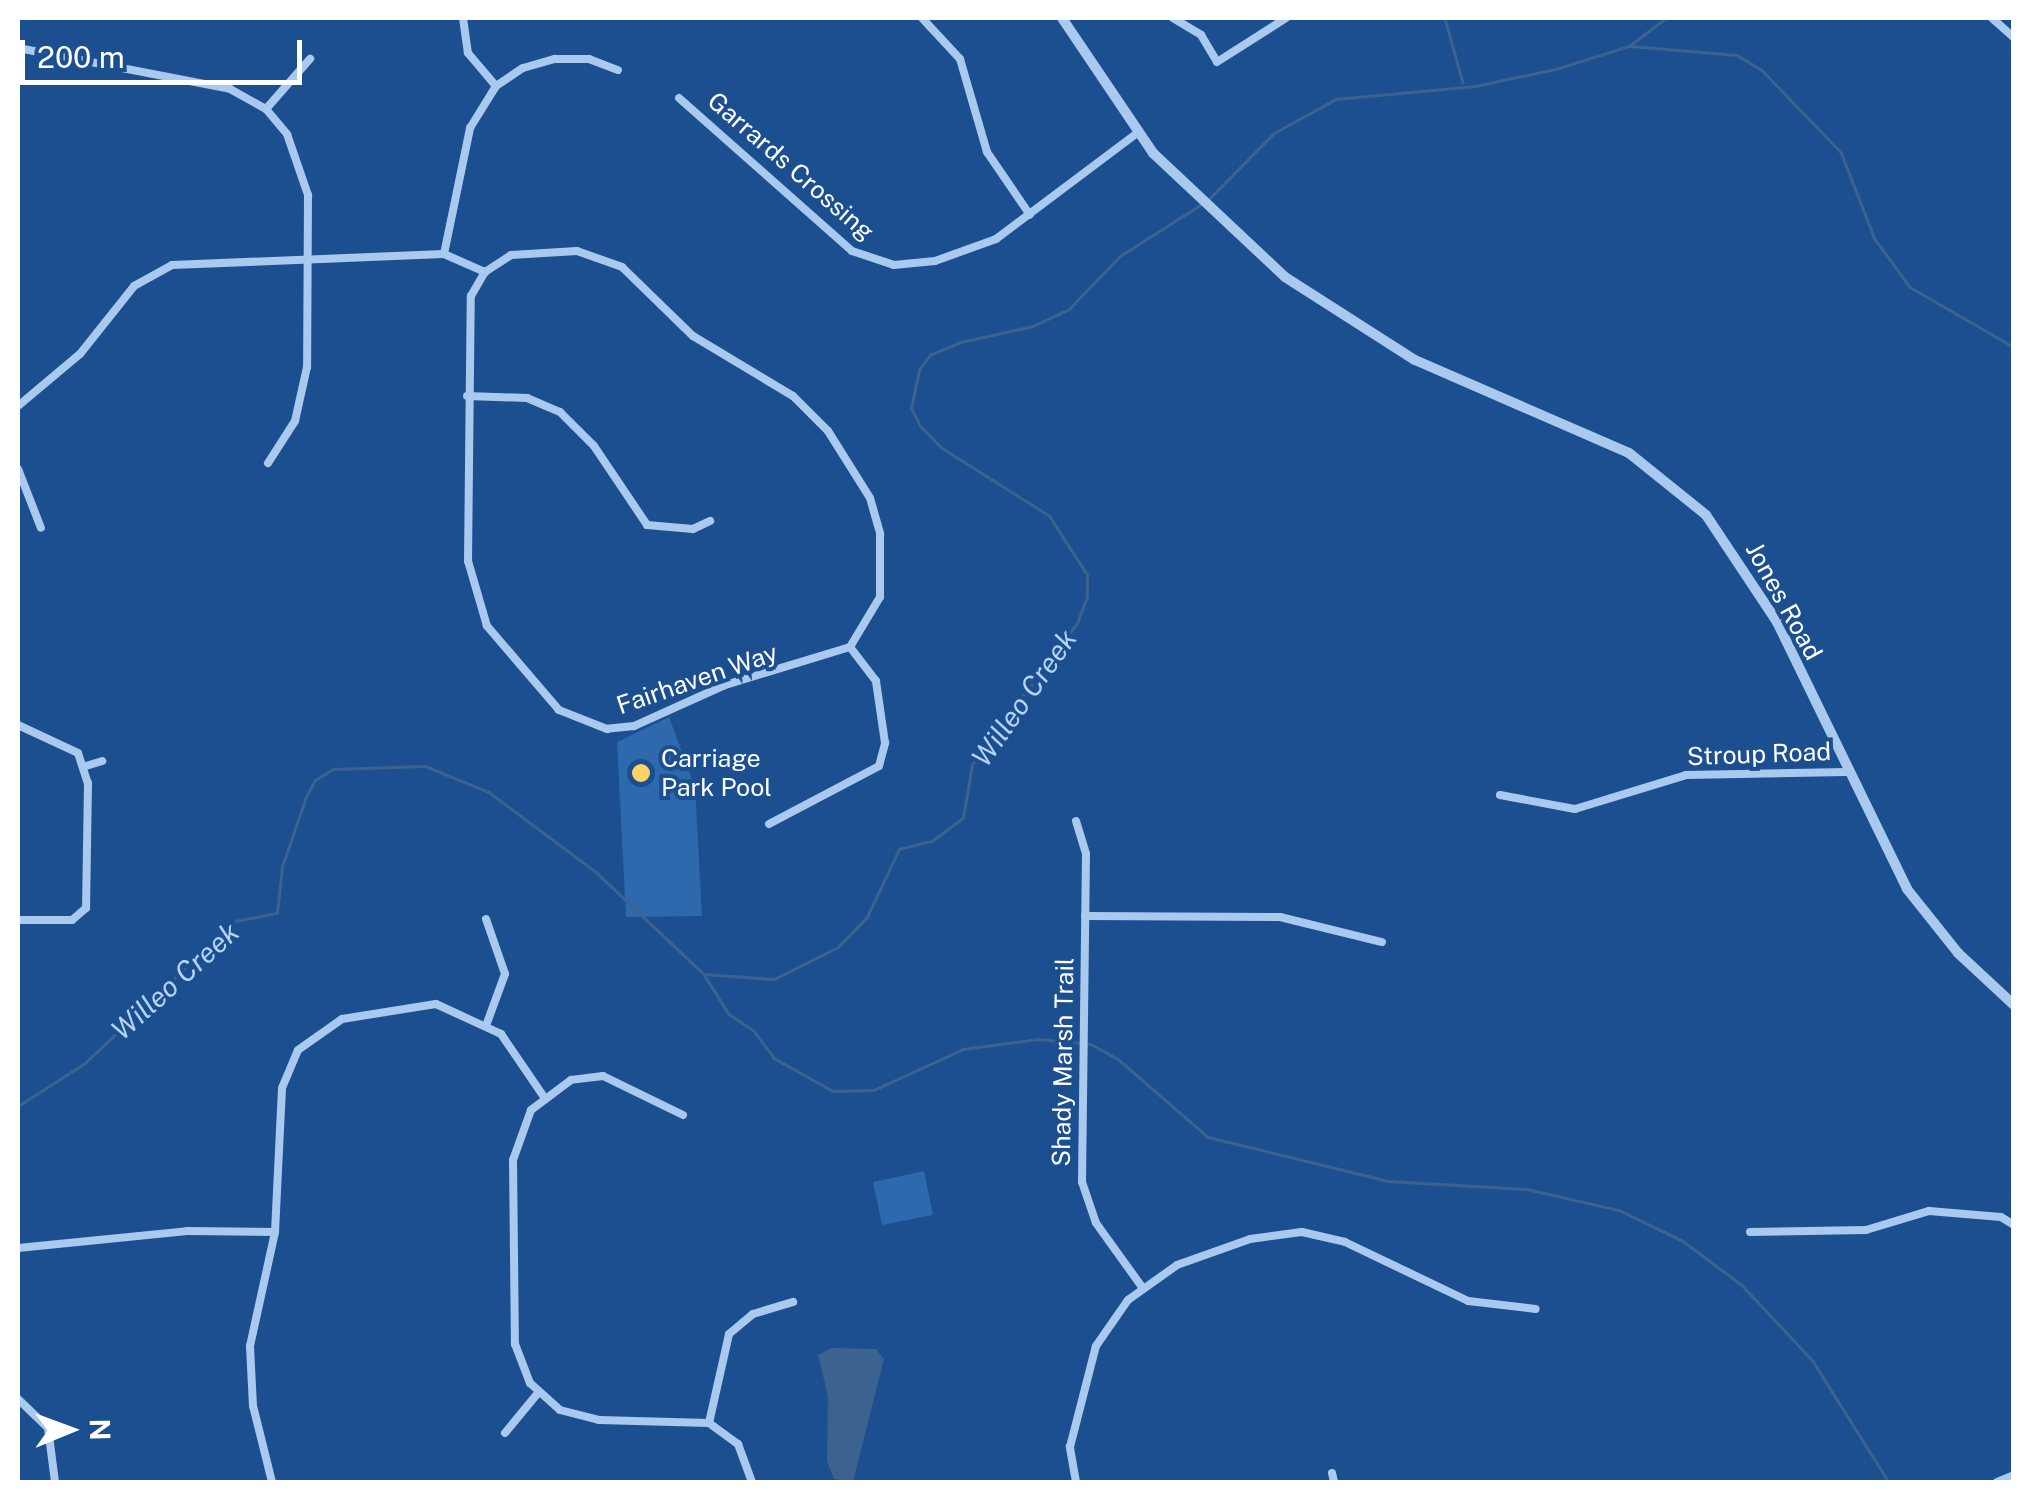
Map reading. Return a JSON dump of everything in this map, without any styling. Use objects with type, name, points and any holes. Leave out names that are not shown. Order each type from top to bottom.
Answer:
[{"type":"street","points":[[463,18],[468,53],[496,86]]},
{"type":"street","points":[[922,18],[960,59],[987,152],[1030,215]]},
{"type":"street","name":"Jones Road","points":[[1062,18],[1138,133],[1202,205],[1285,277],[1381,341],[1606,440],[1688,497],[1755,581],[1907,889],[1958,954],[2014,1006]]},
{"type":"street","points":[[1174,18],[1201,35],[1216,62],[1286,18]]},
{"type":"street","points":[[1992,18],[2014,38]]},
{"type":"street","points":[[18,48],[208,83],[266,109],[302,164],[308,257],[303,400],[268,463]]},
{"type":"street","points":[[444,254],[470,128],[496,86],[523,68],[555,58],[588,59],[618,70]]},
{"type":"street","points":[[266,109],[310,60]]},
{"type":"street","name":"Garrards Crossing","points":[[679,98],[867,259],[894,266],[935,261],[996,239],[1138,133]]},
{"type":"street","points":[[18,406],[80,354],[125,296],[158,270],[203,260],[444,254],[485,272],[527,252],[577,251],[610,260],[710,349],[792,396],[818,418],[870,498],[880,534],[880,597],[850,648],[876,681],[884,743],[879,766],[769,824]]},
{"type":"street","name":"Fairhaven Way","points":[[485,272],[468,310],[468,561],[474,596],[497,639],[571,718],[607,730],[634,726],[725,685],[850,648]]},
{"type":"street","points":[[467,396],[526,398],[560,412],[594,446],[646,524],[693,530],[710,521]]},
{"type":"street","points":[[18,469],[40,528]]},
{"type":"street","points":[[18,725],[78,753],[86,766],[88,900],[82,914]]},
{"type":"street","points":[[86,766],[102,761]]},
{"type":"street","name":"Stroup Road","points":[[1500,795],[1575,809],[1686,775],[1847,772]]},
{"type":"street","name":"Shady Marsh Trail","points":[[1076,822],[1086,854],[1082,1182],[1096,1223],[1142,1287]]},
{"type":"street","points":[[18,920],[82,914]]},
{"type":"street","points":[[82,914],[91,923]]},
{"type":"street","points":[[1085,916],[1280,918],[1382,942]]},
{"type":"street","points":[[486,920],[505,963],[500,998],[486,1023]]},
{"type":"street","points":[[272,1482],[250,1368],[274,1232],[282,1088],[307,1040],[342,1019],[422,1004],[486,1023],[513,1047],[544,1097]]},
{"type":"street","points":[[683,1115],[603,1076],[571,1080],[544,1097],[521,1125],[513,1160],[515,1344],[538,1393],[586,1418],[709,1423],[738,1444],[752,1482]]},
{"type":"street","points":[[1750,1232],[1866,1230],[1929,1211],[2001,1218],[2014,1225]]},
{"type":"street","points":[[18,1248],[187,1231],[274,1232]]},
{"type":"street","points":[[1076,1482],[1070,1447],[1088,1369],[1105,1330],[1142,1287],[1177,1265],[1250,1239],[1302,1232],[1345,1242],[1468,1301],[1536,1309]]},
{"type":"street","points":[[709,1423],[729,1334],[752,1314],[792,1302]]},
{"type":"street","points":[[504,1433],[538,1393]]},
{"type":"street","points":[[18,1399],[48,1428],[55,1482]]},
{"type":"street","points":[[1997,1482],[2014,1475]]},
{"type":"shaded area","points":[[669,717],[695,787],[702,916],[626,917],[617,742]]},
{"type":"shaded area","points":[[924,1171],[933,1215],[882,1225],[873,1182]]},
{"type":"shaded area","points":[[832,1348],[876,1349],[884,1359],[853,1482],[834,1479],[827,1461],[828,1396],[818,1355]]},
{"type":"waterway","points":[[1445,18],[1463,83]]},
{"type":"waterway","name":"Willeo Creek","points":[[1207,201],[1274,133],[1336,99],[1475,86],[1556,69],[1629,46],[1666,18]]},
{"type":"waterway","points":[[1631,46],[1737,55],[1762,70],[1841,152],[1875,239],[1910,287],[2014,347]]},
{"type":"waterway","name":"Willeo Creek","points":[[18,1106],[85,1063],[235,921],[277,913],[282,867],[306,797],[315,780],[333,769],[425,766],[489,792],[596,872],[704,974],[774,979],[838,947],[867,917],[899,849],[932,841],[963,818],[972,765],[1077,623],[1087,597],[1087,575],[1049,516],[941,448],[920,426],[911,408],[919,370],[930,355],[961,342],[1033,326],[1069,309],[1120,256],[1200,205]]},
{"type":"waterway","points":[[705,976],[729,1014],[754,1031],[774,1058],[833,1091],[874,1090],[963,1049],[1038,1039],[1091,1044],[1118,1059],[1208,1137],[1388,1181],[1527,1189],[1619,1210],[1683,1241],[1742,1285],[1813,1361],[1889,1482]]},
{"type":"place","name":"Carriage Park Pool","points":[[641,773]]}]
